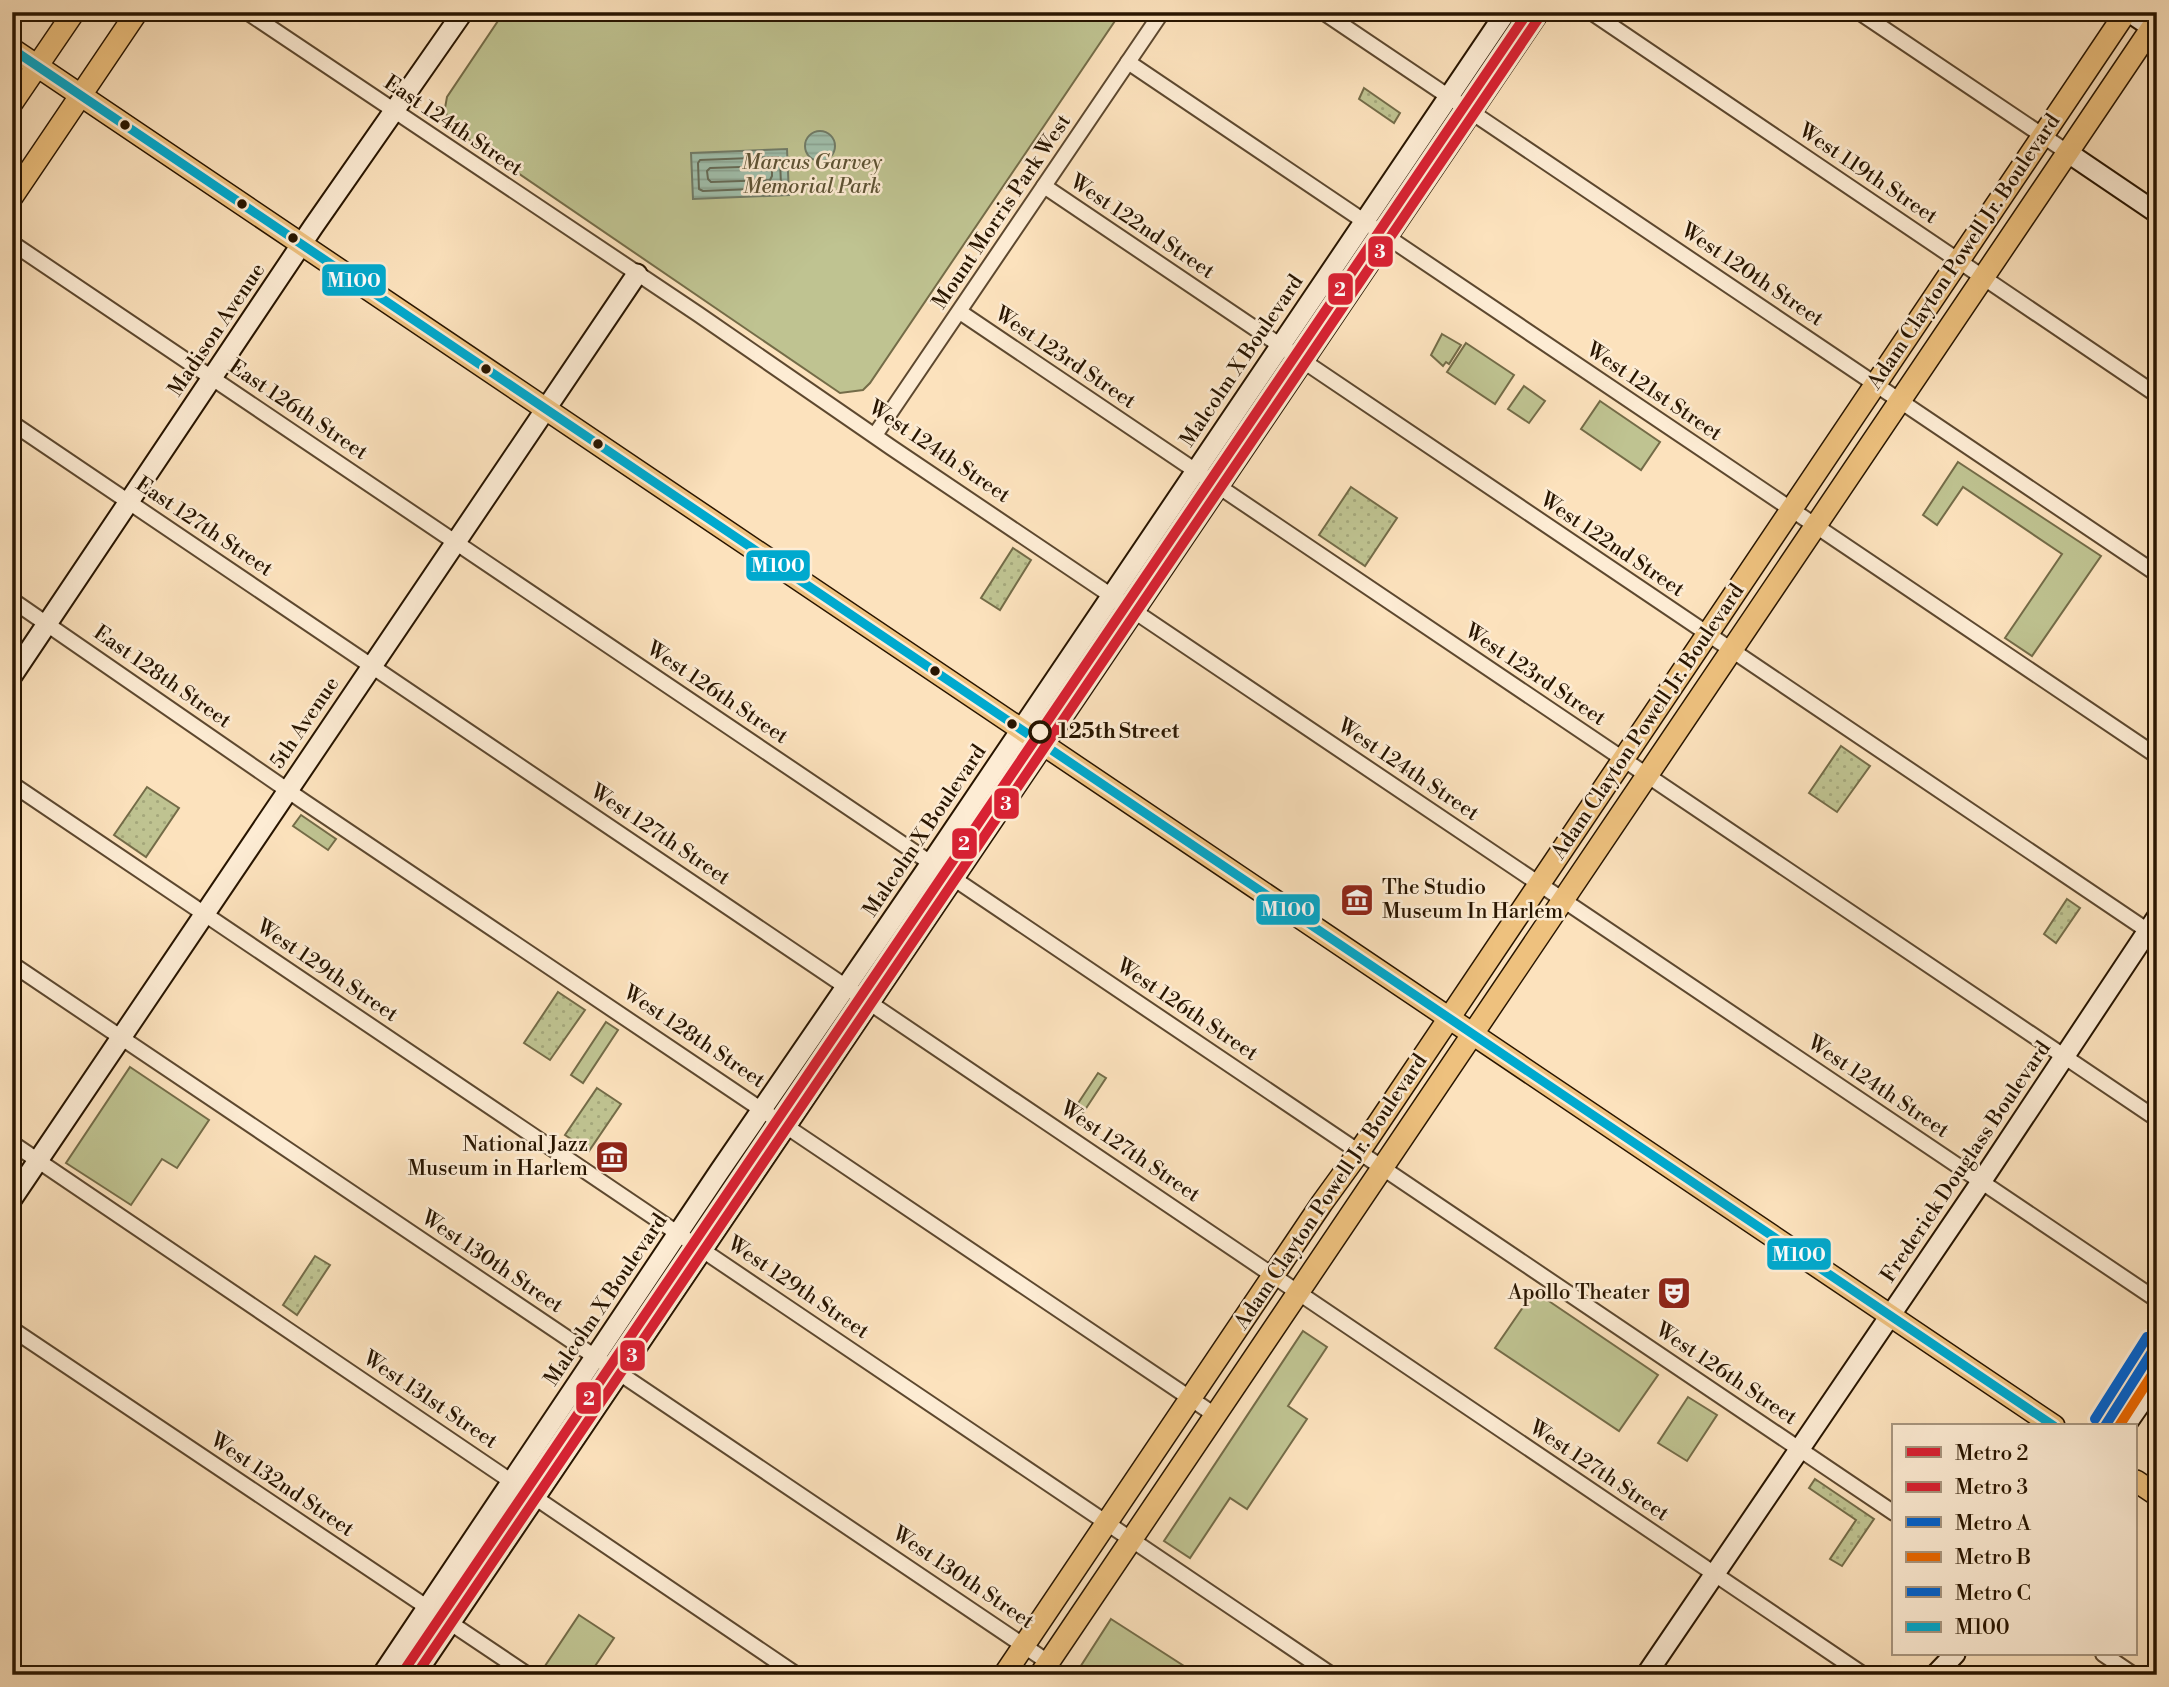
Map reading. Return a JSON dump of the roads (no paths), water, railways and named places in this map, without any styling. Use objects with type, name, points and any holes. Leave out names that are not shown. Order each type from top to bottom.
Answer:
[{"type":"main road","points":[[12,103],[74,12]]},
{"type":"main road","points":[[12,197],[138,12]]},
{"type":"main road","name":"Madison Avenue","points":[[12,676],[302,245],[463,12]]},
{"type":"main road","name":"Malcolm X Boulevard","points":[[382,1675],[678,1233],[1506,12]]},
{"type":"main road","points":[[415,1675],[1538,12]]},
{"type":"main road","points":[[2128,12],[2155,26]]},
{"type":"main road","name":"Adam Clayton Powell Jr. Boulevard","points":[[1004,1675],[2128,12]]},
{"type":"main road","name":"Adam Clayton Powell Jr. Boulevard","points":[[1044,1668],[1983,276],[2155,26]]},
{"type":"main road","points":[[12,49],[2051,1424]]},
{"type":"main road","points":[[2067,152],[2157,213]]},
{"type":"main road","name":"5th Avenue","points":[[12,1199],[637,274]]},
{"type":"main road","name":"Frederick Douglass Boulevard","points":[[1646,1675],[2154,928]]},
{"type":"main road","points":[[2126,1424],[2157,1380]]},
{"type":"main road","points":[[2138,1482],[2157,1495]]},
{"type":"main road","points":[[1935,1675],[1953,1656]]},
{"type":"street","name":"East 124th Street","points":[[247,12],[637,274]]},
{"type":"street","name":"Mount Morris Park West","points":[[875,435],[1162,12]]},
{"type":"street","name":"West 120th Street","points":[[1323,12],[2157,574]]},
{"type":"street","name":"West 119th Street","points":[[1591,12],[2157,395]]},
{"type":"street","points":[[1859,12],[2067,152]]},
{"type":"street","name":"West 121st Street","points":[[1128,62],[2157,756]]},
{"type":"street","name":"West 122nd Street","points":[[1044,186],[1706,635],[2154,928]]},
{"type":"street","name":"East 126th Street","points":[[12,243],[455,542]]},
{"type":"street","name":"West 124th Street","points":[[637,274],[2157,1300]]},
{"type":"street","name":"West 123rd Street","points":[[960,312],[2157,1119]]},
{"type":"street","name":"East 127th Street","points":[[12,423],[372,665]]},
{"type":"street","name":"West 126th Street","points":[[455,542],[1892,1512]]},
{"type":"street","name":"East 128th Street","points":[[12,600],[287,790]]},
{"type":"street","name":"West 127th Street","points":[[372,665],[1864,1675]]},
{"type":"street","name":"West 129th Street","points":[[12,784],[1332,1675]]},
{"type":"street","name":"West 128th Street","points":[[287,790],[1215,1415]]},
{"type":"street","name":"West 130th Street","points":[[12,964],[1024,1646],[1044,1668]]},
{"type":"street","name":"West 131st Street","points":[[12,1143],[797,1675]]},
{"type":"street","name":"West 132nd Street","points":[[12,1329],[528,1675]]},
{"type":"street","points":[[2106,1656],[2134,1675]]},
{"type":"water","points":[[820,131],[831,135],[835,146],[831,157],[820,161],[809,157],[805,146],[809,135]]},
{"type":"water","points":[[787,149],[789,195],[693,199],[691,153]]},
{"type":"metro line","name":"2","points":[[401,1675],[1528,12]]},
{"type":"metro line","name":"3","points":[[416,1675],[1538,19]]},
{"type":"metro line","name":"C","points":[[2095,1419],[2147,1337]]},
{"type":"metro line","name":"A","points":[[2106,1424],[2157,1344]]},
{"type":"metro line","name":"B","points":[[2120,1424],[2157,1367]]},
{"type":"place","name":"125th Street","points":[[1040,732]]},
{"type":"place","name":"The Studio Museum In Harlem","points":[[1357,900]]},
{"type":"place","name":"National Jazz Museum in Harlem","points":[[612,1157]]},
{"type":"place","name":"Apollo Theater","points":[[1674,1293]]},
{"type":"park label","name":"Marcus Garvey Memorial Park","points":[[812,175]]}]
